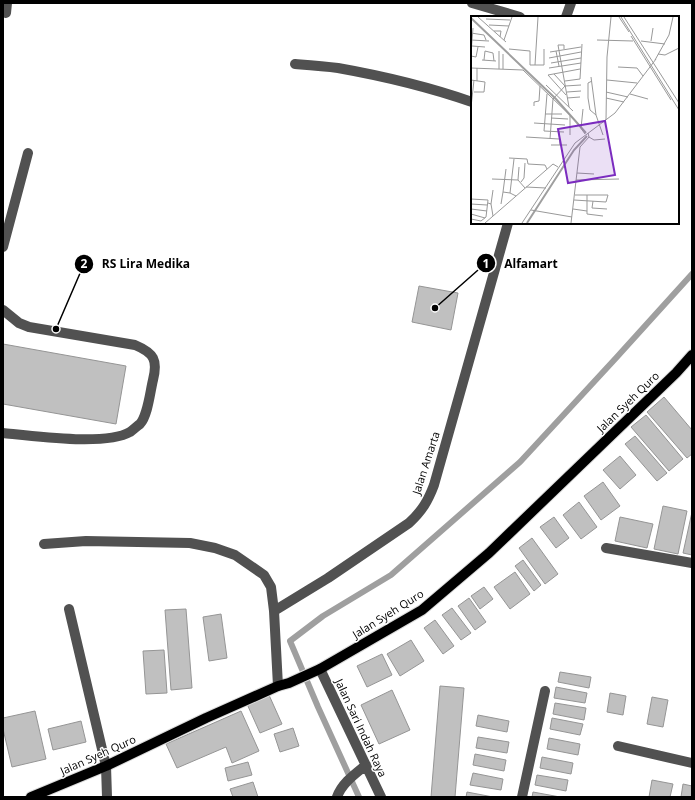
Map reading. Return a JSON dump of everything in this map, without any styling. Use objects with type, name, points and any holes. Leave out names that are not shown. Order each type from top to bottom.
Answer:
[{"type":"main road","name":"Jalan Syeh Quro","points":[[31,797],[106,766],[206,718],[318,670],[422,610],[489,553],[676,373],[692,355]]},
{"type":"street","points":[[472,3],[517,16]]},
{"type":"street","points":[[566,16],[570,3]]},
{"type":"street","points":[[295,64],[337,68],[390,79],[452,95],[471,102]]},
{"type":"street","points":[[3,248],[28,153]]},
{"type":"street","name":"Jalan Amarta","points":[[274,611],[381,543],[409,523],[424,506],[434,485],[508,224]]},
{"type":"street","points":[[3,310],[19,323],[29,327],[135,345],[149,353],[154,359],[156,369],[145,414],[141,423],[130,432],[117,436],[91,440],[3,433]]},
{"type":"street","points":[[44,544],[86,540],[190,543],[215,548],[235,555],[264,575],[271,587],[274,611],[278,686]]},
{"type":"street","points":[[606,548],[692,562]]},
{"type":"street","points":[[69,609],[106,766],[107,797]]},
{"type":"street","name":"Jalan Sari Indah Raya","points":[[318,670],[381,797]]},
{"type":"street","points":[[522,797],[545,691]]},
{"type":"street","points":[[618,746],[692,763]]},
{"type":"street","points":[[337,797],[345,784],[366,765]]},
{"type":"building","points":[[419,286],[458,293],[451,330],[412,322]]},
{"type":"building","points":[[3,344],[126,366],[116,424],[3,404]]},
{"type":"building","points":[[664,397],[692,430],[692,454],[687,458],[647,412]]},
{"type":"building","points":[[646,415],[683,459],[669,471],[631,427]]},
{"type":"building","points":[[635,436],[667,473],[657,481],[625,444]]},
{"type":"building","points":[[620,456],[636,475],[620,489],[603,470]]},
{"type":"building","points":[[603,482],[620,506],[601,520],[584,496]]},
{"type":"building","points":[[579,502],[597,527],[581,539],[563,515]]},
{"type":"building","points":[[663,506],[687,511],[678,554],[654,549]]},
{"type":"building","points":[[692,512],[692,555],[683,553]]},
{"type":"building","points":[[554,517],[569,538],[556,548],[540,527]]},
{"type":"building","points":[[620,517],[653,524],[647,548],[615,541]]},
{"type":"building","points":[[532,538],[558,574],[545,584],[519,548]]},
{"type":"building","points":[[523,560],[541,585],[534,591],[515,566]]},
{"type":"building","points":[[515,572],[530,594],[510,609],[494,587]]},
{"type":"building","points":[[484,587],[493,599],[480,609],[471,596]]},
{"type":"building","points":[[469,598],[486,622],[475,630],[458,606]]},
{"type":"building","points":[[452,608],[471,633],[461,640],[442,615]]},
{"type":"building","points":[[186,609],[192,688],[171,690],[165,610]]},
{"type":"building","points":[[221,614],[227,658],[209,661],[203,617]]},
{"type":"building","points":[[435,620],[454,646],[443,654],[424,628]]},
{"type":"building","points":[[411,640],[424,661],[400,676],[387,654]]},
{"type":"building","points":[[164,650],[167,693],[146,694],[143,651]]},
{"type":"building","points":[[382,654],[392,675],[367,687],[357,666]]},
{"type":"building","points":[[560,672],[591,677],[589,688],[558,682]]},
{"type":"building","points":[[440,686],[464,688],[455,797],[431,797]]},
{"type":"building","points":[[556,687],[587,693],[585,703],[554,698]]},
{"type":"building","points":[[392,690],[410,730],[379,744],[361,705]]},
{"type":"building","points":[[610,693],[626,696],[623,715],[607,712]]},
{"type":"building","points":[[269,695],[282,724],[260,733],[247,704]]},
{"type":"building","points":[[652,697],[668,700],[663,727],[647,724]]},
{"type":"building","points":[[555,703],[586,708],[584,720],[553,714]]},
{"type":"building","points":[[35,711],[46,759],[12,767],[3,729],[3,718]]},
{"type":"building","points":[[241,711],[259,751],[232,763],[226,747],[177,768],[166,744]]},
{"type":"building","points":[[478,715],[509,721],[507,732],[476,726]]},
{"type":"building","points":[[552,718],[583,724],[580,735],[550,729]]},
{"type":"building","points":[[81,721],[86,742],[53,750],[48,729]]},
{"type":"building","points":[[293,728],[299,746],[280,752],[274,734]]},
{"type":"building","points":[[478,737],[509,742],[507,753],[476,748]]},
{"type":"building","points":[[549,738],[580,744],[578,755],[547,749]]},
{"type":"building","points":[[475,754],[506,760],[504,771],[473,765]]},
{"type":"building","points":[[542,757],[573,763],[571,774],[540,768]]},
{"type":"building","points":[[248,762],[252,775],[228,781],[225,768]]},
{"type":"building","points":[[473,773],[503,779],[501,790],[470,785]]},
{"type":"building","points":[[537,775],[568,780],[566,791],[535,785]]},
{"type":"building","points":[[652,780],[673,784],[670,797],[649,797]]},
{"type":"building","points":[[253,782],[258,797],[233,797],[230,789]]},
{"type":"building","points":[[683,784],[692,786],[692,797],[681,797]]},
{"type":"building","points":[[467,792],[493,797],[466,797]]},
{"type":"building","points":[[533,792],[560,797],[532,797]]},
{"type":"waterway","points":[[359,797],[290,641],[323,616],[391,575],[520,462],[692,274]]},
{"type":"place","name":"Alfamart","points":[[435,308]]},
{"type":"place","name":"RS Lira Medika","points":[[56,329]]}]
